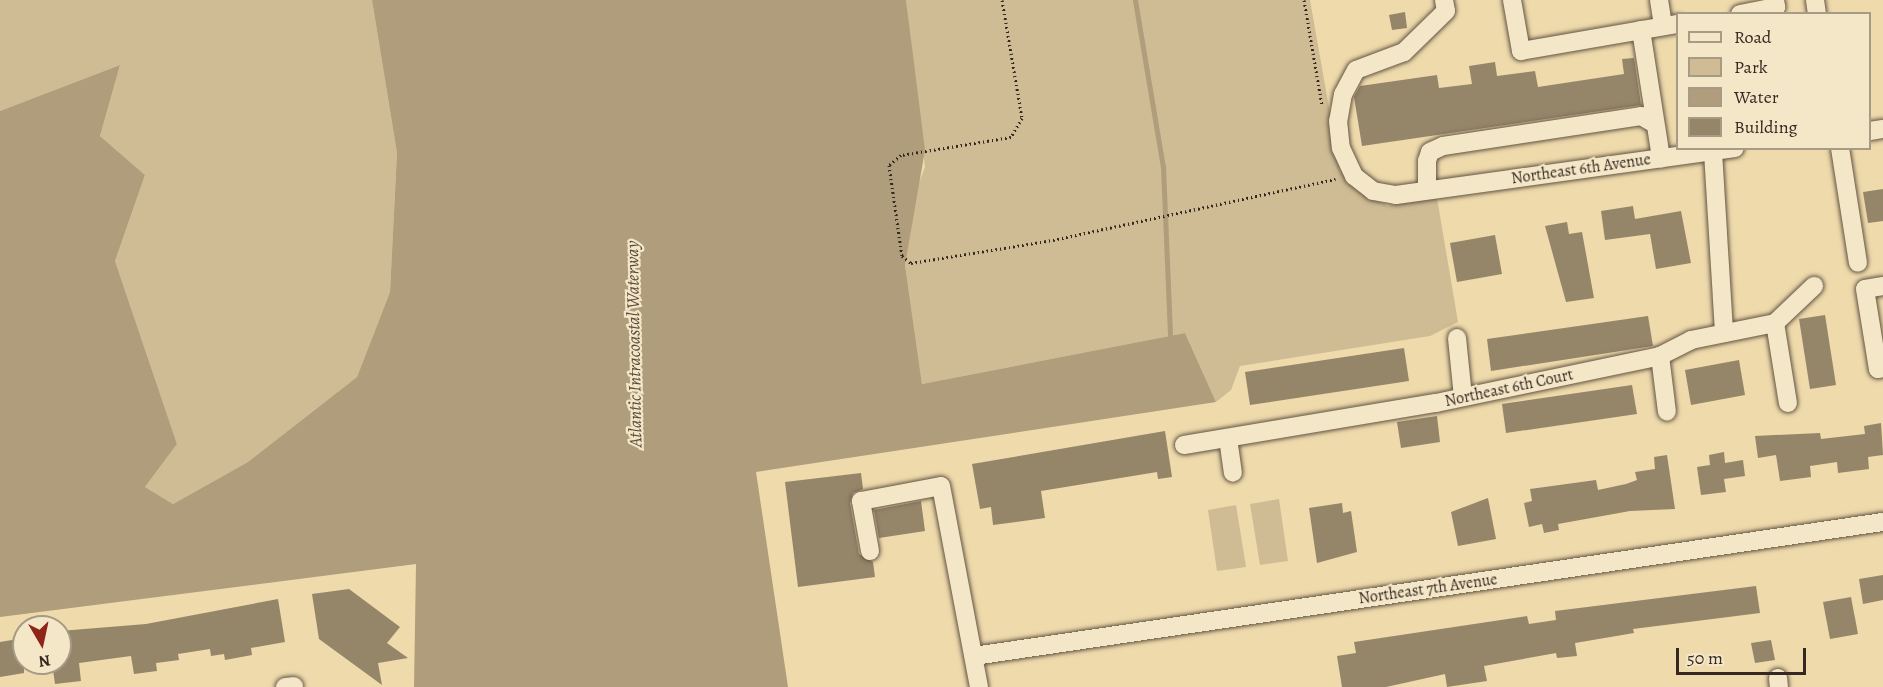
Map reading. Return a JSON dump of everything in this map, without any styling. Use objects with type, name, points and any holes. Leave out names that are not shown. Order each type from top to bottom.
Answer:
[{"type":"street","name":"Northeast 6th Avenue","points":[[1444,0],[1446,11],[1404,52],[1356,70],[1343,94],[1338,121],[1341,148],[1354,176],[1373,191],[1396,195],[1724,150]]},
{"type":"street","points":[[1512,0],[1521,51],[1670,25],[1659,0]]},
{"type":"street","points":[[1750,12],[1776,7],[1775,0]]},
{"type":"street","points":[[1641,30],[1661,158]]},
{"type":"street","points":[[1427,190],[1427,161],[1430,152],[1443,146],[1641,116],[1655,124]]},
{"type":"street","points":[[1840,150],[1858,264]]},
{"type":"street","points":[[1713,152],[1724,333]]},
{"type":"street","points":[[1788,404],[1776,323],[1814,286]]},
{"type":"street","points":[[1880,368],[1865,289],[1883,286]]},
{"type":"street","name":"Northeast 6th Court","points":[[1184,445],[1463,397],[1660,356],[1691,340],[1776,323]]},
{"type":"street","points":[[1457,339],[1463,397]]},
{"type":"street","points":[[1660,356],[1667,412]]},
{"type":"street","points":[[1228,438],[1233,473]]},
{"type":"street","points":[[870,551],[861,501],[941,486],[979,687]]},
{"type":"street","name":"Northeast 7th Avenue","points":[[974,656],[1883,522]]},
{"type":"path","points":[[1002,0],[1022,118],[1011,137],[901,155],[889,165],[902,256],[911,263],[1053,240],[1335,180],[1333,168]]},
{"type":"path","points":[[1304,0],[1323,112]]},
{"type":"green space","points":[[0,0],[372,0],[397,153],[390,292],[357,377],[248,462],[173,504],[145,487],[177,444],[115,261],[145,175],[100,136],[120,65],[0,111]]},
{"type":"green space","points":[[906,0],[1310,0],[1340,170],[1356,190],[1388,206],[1437,198],[1458,322],[1430,336],[1240,366],[1231,390],[1216,402],[1185,333],[922,384],[905,265],[913,199],[925,167]]},
{"type":"green space","points":[[1279,499],[1288,561],[1260,565],[1250,504]]},
{"type":"green space","points":[[1236,505],[1246,567],[1217,571],[1208,510]]},
{"type":"water","name":"Atlantic Intracoastal Waterway","points":[[372,0],[906,0],[925,150],[905,265],[922,384],[1185,333],[1216,402],[756,472],[788,687],[414,687],[416,564],[0,617],[0,111],[120,65],[100,136],[145,175],[115,261],[177,444],[145,487],[173,504],[248,462],[357,377],[390,292],[397,153]]},
{"type":"building","points":[[1405,12],[1407,28],[1392,30],[1389,15]]},
{"type":"building","points":[[1634,58],[1641,105],[1362,146],[1354,97],[1360,86],[1437,75],[1439,88],[1472,84],[1469,66],[1495,62],[1497,76],[1535,71],[1538,87],[1624,74],[1622,59]]},
{"type":"building","points":[[1883,189],[1883,221],[1868,223],[1863,192]]},
{"type":"building","points":[[1633,206],[1635,219],[1681,211],[1691,263],[1656,269],[1650,234],[1605,240],[1601,211]]},
{"type":"building","points":[[1567,222],[1569,234],[1582,232],[1594,298],[1566,302],[1545,226]]},
{"type":"building","points":[[1495,235],[1502,274],[1457,282],[1450,243]]},
{"type":"building","points":[[1825,315],[1836,385],[1810,389],[1799,319]]},
{"type":"building","points":[[1648,316],[1653,346],[1491,371],[1487,339]]},
{"type":"building","points":[[1404,348],[1409,381],[1250,405],[1245,372]]},
{"type":"building","points":[[1739,360],[1745,395],[1691,405],[1685,370]]},
{"type":"building","points":[[1632,385],[1637,414],[1506,433],[1502,404]]},
{"type":"building","points":[[1437,416],[1440,442],[1401,448],[1397,422]]},
{"type":"building","points":[[1881,423],[1883,455],[1868,457],[1869,469],[1838,473],[1837,462],[1810,466],[1811,477],[1780,481],[1776,455],[1758,458],[1755,436],[1820,433],[1821,439],[1865,434],[1864,426]]},
{"type":"building","points":[[1165,431],[1172,477],[1158,479],[1157,472],[1041,491],[1045,518],[993,525],[991,507],[980,509],[972,464]]},
{"type":"building","points":[[1724,452],[1725,463],[1743,460],[1745,476],[1724,479],[1726,492],[1701,495],[1697,467],[1710,465],[1709,455]]},
{"type":"building","points":[[1667,455],[1675,509],[1630,511],[1558,524],[1559,530],[1544,533],[1542,524],[1529,527],[1524,503],[1532,501],[1530,489],[1596,480],[1598,490],[1626,484],[1637,480],[1635,472],[1655,469],[1654,457]]},
{"type":"building","points":[[861,473],[863,489],[853,493],[850,503],[859,554],[873,562],[875,577],[798,587],[785,482]]},
{"type":"building","points":[[1488,498],[1496,539],[1458,546],[1451,512]]},
{"type":"building","points":[[921,501],[925,531],[879,538],[874,510]]},
{"type":"building","points":[[1342,503],[1343,513],[1351,511],[1357,552],[1317,563],[1309,508]]},
{"type":"building","points":[[1883,575],[1883,600],[1863,604],[1859,579]]},
{"type":"building","points":[[1756,586],[1760,613],[1633,629],[1634,633],[1575,643],[1577,656],[1557,658],[1556,653],[1484,666],[1487,681],[1447,687],[1445,674],[1386,687],[1342,687],[1337,656],[1356,653],[1354,642],[1527,616],[1529,624],[1556,620],[1555,611]]},
{"type":"building","points":[[349,589],[400,627],[387,643],[408,658],[378,663],[382,685],[319,639],[312,594]]},
{"type":"building","points":[[1851,597],[1858,634],[1830,639],[1823,602]]},
{"type":"building","points":[[278,599],[285,642],[251,648],[252,655],[225,660],[224,654],[211,656],[210,649],[178,654],[179,660],[156,663],[157,671],[134,674],[131,656],[79,663],[81,681],[55,684],[54,675],[72,675],[72,630],[146,624]]},
{"type":"building","points":[[12,640],[12,675],[0,677],[0,642]]},
{"type":"building","points":[[1771,640],[1775,660],[1755,663],[1751,643]]},
{"type":"waterway","points":[[1135,0],[1163,167],[1170,336]]}]
